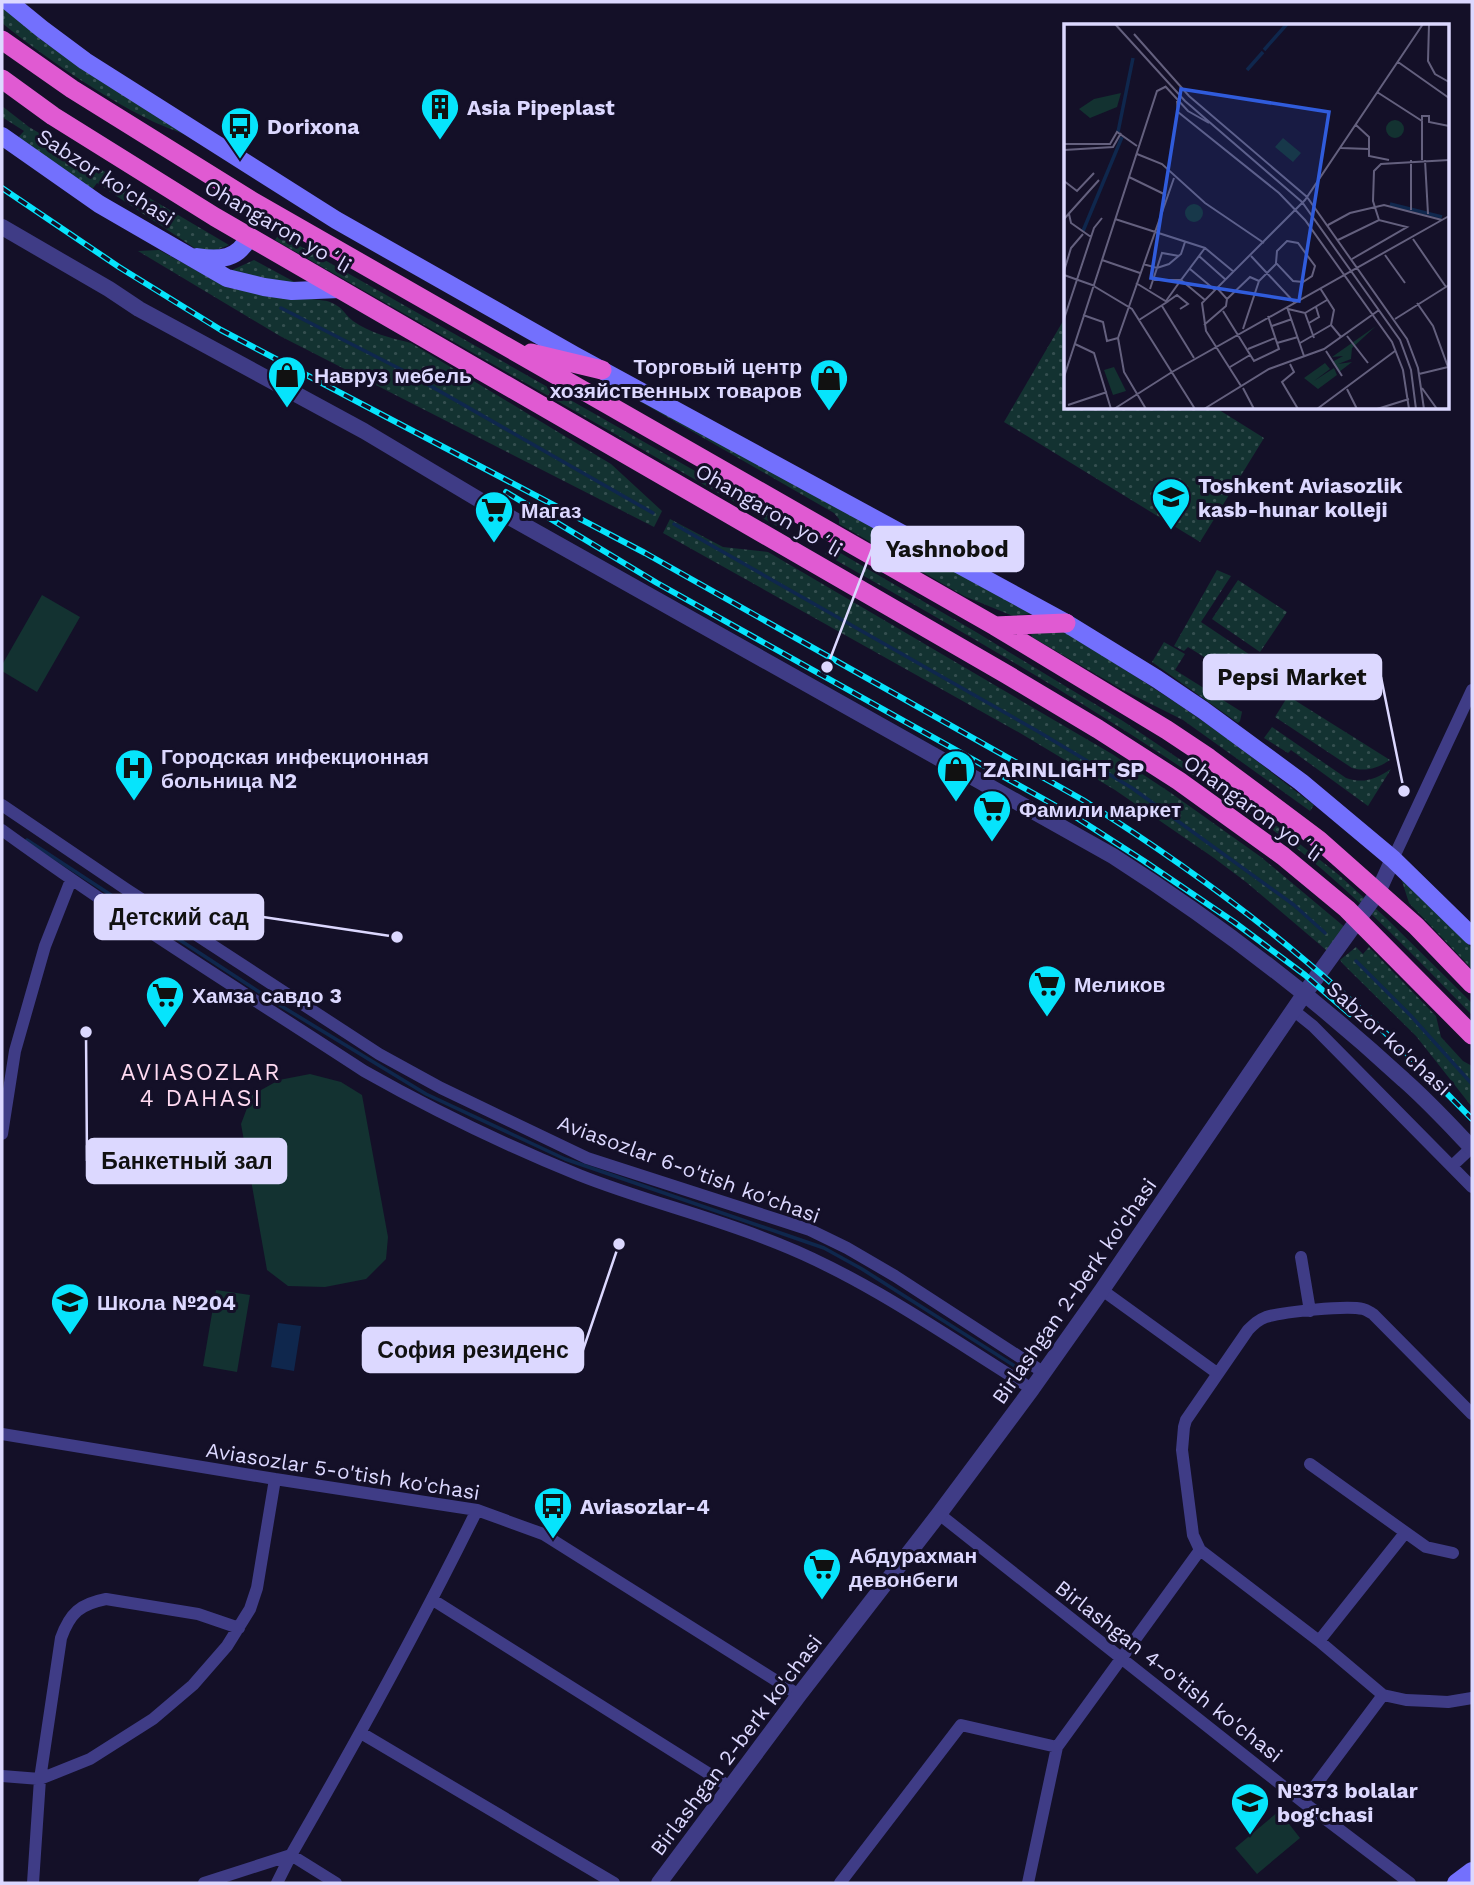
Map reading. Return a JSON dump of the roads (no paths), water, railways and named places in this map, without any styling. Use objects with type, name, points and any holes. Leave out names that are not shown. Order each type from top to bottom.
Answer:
[{"type":"highway","name":"Ohangaron yoʻli","points":[[2,40],[72,89],[252,201],[995,626],[1167,730],[1319,840],[1416,926],[1472,984]]},
{"type":"highway","name":"Ohangaron yoʻli","points":[[2,79],[53,116],[249,237],[1018,680],[1179,781],[1283,856],[1359,920],[1472,1035]]},
{"type":"highway","points":[[249,237],[253,220],[252,201]]},
{"type":"highway","points":[[511,349],[602,370]]},
{"type":"highway","points":[[821,566],[810,553],[808,544],[811,534],[822,527]]},
{"type":"highway","points":[[995,626],[1066,623]]},
{"type":"main road","name":"Ohangaron yoʻli","points":[[9,2],[85,61],[336,220],[602,370],[1066,623],[1157,679],[1301,782],[1393,859],[1472,936]]},
{"type":"main road","name":"Sabzor ko'chasi","points":[[2,136],[99,204],[227,278],[292,291],[340,289]]},
{"type":"main road","points":[[187,256],[224,259],[240,251],[249,237]]},
{"type":"main road","points":[[1456,1883],[1472,1871]]},
{"type":"street","name":"Sabzor ko'chasi","points":[[2,227],[139,309],[364,431],[488,505],[1113,856],[1178,899],[1305,993],[1401,1076],[1472,1147]]},
{"type":"street","name":"Birlashgan 2-berk ko'chasi","points":[[659,1883],[1032,1389],[1293,1010],[1359,920],[1378,892],[1472,691]]},
{"type":"street","name":"Aviasozlar 6-o'tish ko'chasi","points":[[2,805],[163,929],[365,1071],[587,1158],[810,1230],[833,1254],[905,1310],[1032,1389]]},
{"type":"street","name":"Aviasozlar 6-o'tish ko'chasi","points":[[2,830],[71,880],[163,929],[379,1054],[489,1135],[580,1175],[780,1244],[833,1254],[895,1276],[1043,1372]]},
{"type":"street","points":[[55,866],[65,851]]},
{"type":"street","points":[[2,1135],[8,1050],[71,880]]},
{"type":"street","points":[[1293,1010],[1313,1026],[1472,1187]]},
{"type":"street","points":[[1452,1167],[1472,1147]]},
{"type":"street","points":[[1301,1257],[1310,1311]]},
{"type":"street","points":[[1102,1290],[1217,1374]]},
{"type":"street","points":[[1472,1414],[1373,1314],[1355,1308],[1310,1311],[1257,1321],[1186,1420],[1182,1435],[1193,1535],[1199,1550],[1319,1641],[1383,1695],[1406,1700],[1448,1702],[1472,1698]]},
{"type":"street","name":"Aviasozlar 5-o'tish ko'chasi","points":[[2,1434],[477,1510],[543,1534],[799,1695]]},
{"type":"street","points":[[1310,1464],[1426,1547],[1453,1553]]},
{"type":"street","points":[[2,1776],[40,1779],[90,1759],[153,1719],[193,1685],[227,1646],[250,1609],[257,1588],[275,1479]]},
{"type":"street","points":[[277,1883],[433,1600],[477,1510]]},
{"type":"street","name":"Birlashgan 4-o'tish ko'chasi","points":[[939,1514],[1303,1802],[1410,1883]]},
{"type":"street","points":[[1319,1641],[1405,1533]]},
{"type":"street","points":[[1028,1883],[1058,1747],[1199,1550]]},
{"type":"street","points":[[33,1883],[40,1779],[61,1638],[67,1622],[78,1609],[106,1598],[198,1614],[239,1628]]},
{"type":"street","points":[[433,1600],[730,1787]]},
{"type":"street","points":[[1303,1802],[1383,1695]]},
{"type":"street","points":[[840,1883],[961,1725],[1058,1747]]},
{"type":"street","points":[[361,1733],[614,1883]]},
{"type":"street","points":[[204,1883],[291,1855],[337,1883]]},
{"type":"water","points":[[278,1323],[301,1326],[294,1371],[271,1367]]},
{"type":"waterway","points":[[281,308],[406,372],[653,513]]},
{"type":"waterway","points":[[674,524],[1132,788],[1294,905],[1325,933]]},
{"type":"waterway","points":[[27,840],[273,1001],[426,1094],[565,1159],[824,1248],[862,1269],[1018,1368]]},
{"type":"waterway","points":[[1356,961],[1411,1016],[1472,1084]]},
{"type":"railway","points":[[2,188],[119,267],[221,330],[645,553],[1083,800],[1198,877],[1280,940],[1371,1019],[1472,1119]]},
{"type":"railway","points":[[506,492],[657,583],[1074,816],[1234,922],[1305,975],[1350,1014]]},
{"type":"place","name":"Asia Pipeplast","points":[[440,141]]},
{"type":"place","name":"Dorixona","points":[[240,160]]},
{"type":"place","name":"Навруз мебель","points":[[287,409]]},
{"type":"place","name":"Торговый центр хозяйственных товаров","points":[[829,412]]},
{"type":"place","name":"Toshkent Aviasozlik kasb-hunar kolleji","points":[[1171,531]]},
{"type":"place","name":"Магаз","points":[[494,544]]},
{"type":"place","name":"Yashnobod","points":[[827,667]]},
{"type":"place","name":"Pepsi Market","points":[[1404,791]]},
{"type":"place","name":"Городская инфекционная больница N2","points":[[134,802]]},
{"type":"place","name":"ZARINLIGHT SP","points":[[956,803]]},
{"type":"place","name":"Фамили маркет","points":[[992,843]]},
{"type":"place","name":"Детский сад","points":[[397,937]]},
{"type":"place","name":"Меликов","points":[[1047,1018]]},
{"type":"place","name":"Хамза савдо 3","points":[[165,1029]]},
{"type":"place","name":"Банкетный зал","points":[[86,1032]]},
{"type":"place","name":"София резиденс","points":[[619,1244]]},
{"type":"place","name":"Школа №204","points":[[70,1336]]},
{"type":"place","name":"Aviasozlar-4","points":[[553,1540]]},
{"type":"place","name":"Абдурахман девонбеги","points":[[822,1601]]},
{"type":"place","name":"№373 bolalar bog'chasi","points":[[1250,1836]]},
{"type":"district","name":"AVIASOZLAR 4 DAHASI","points":[[201,1085]]}]
